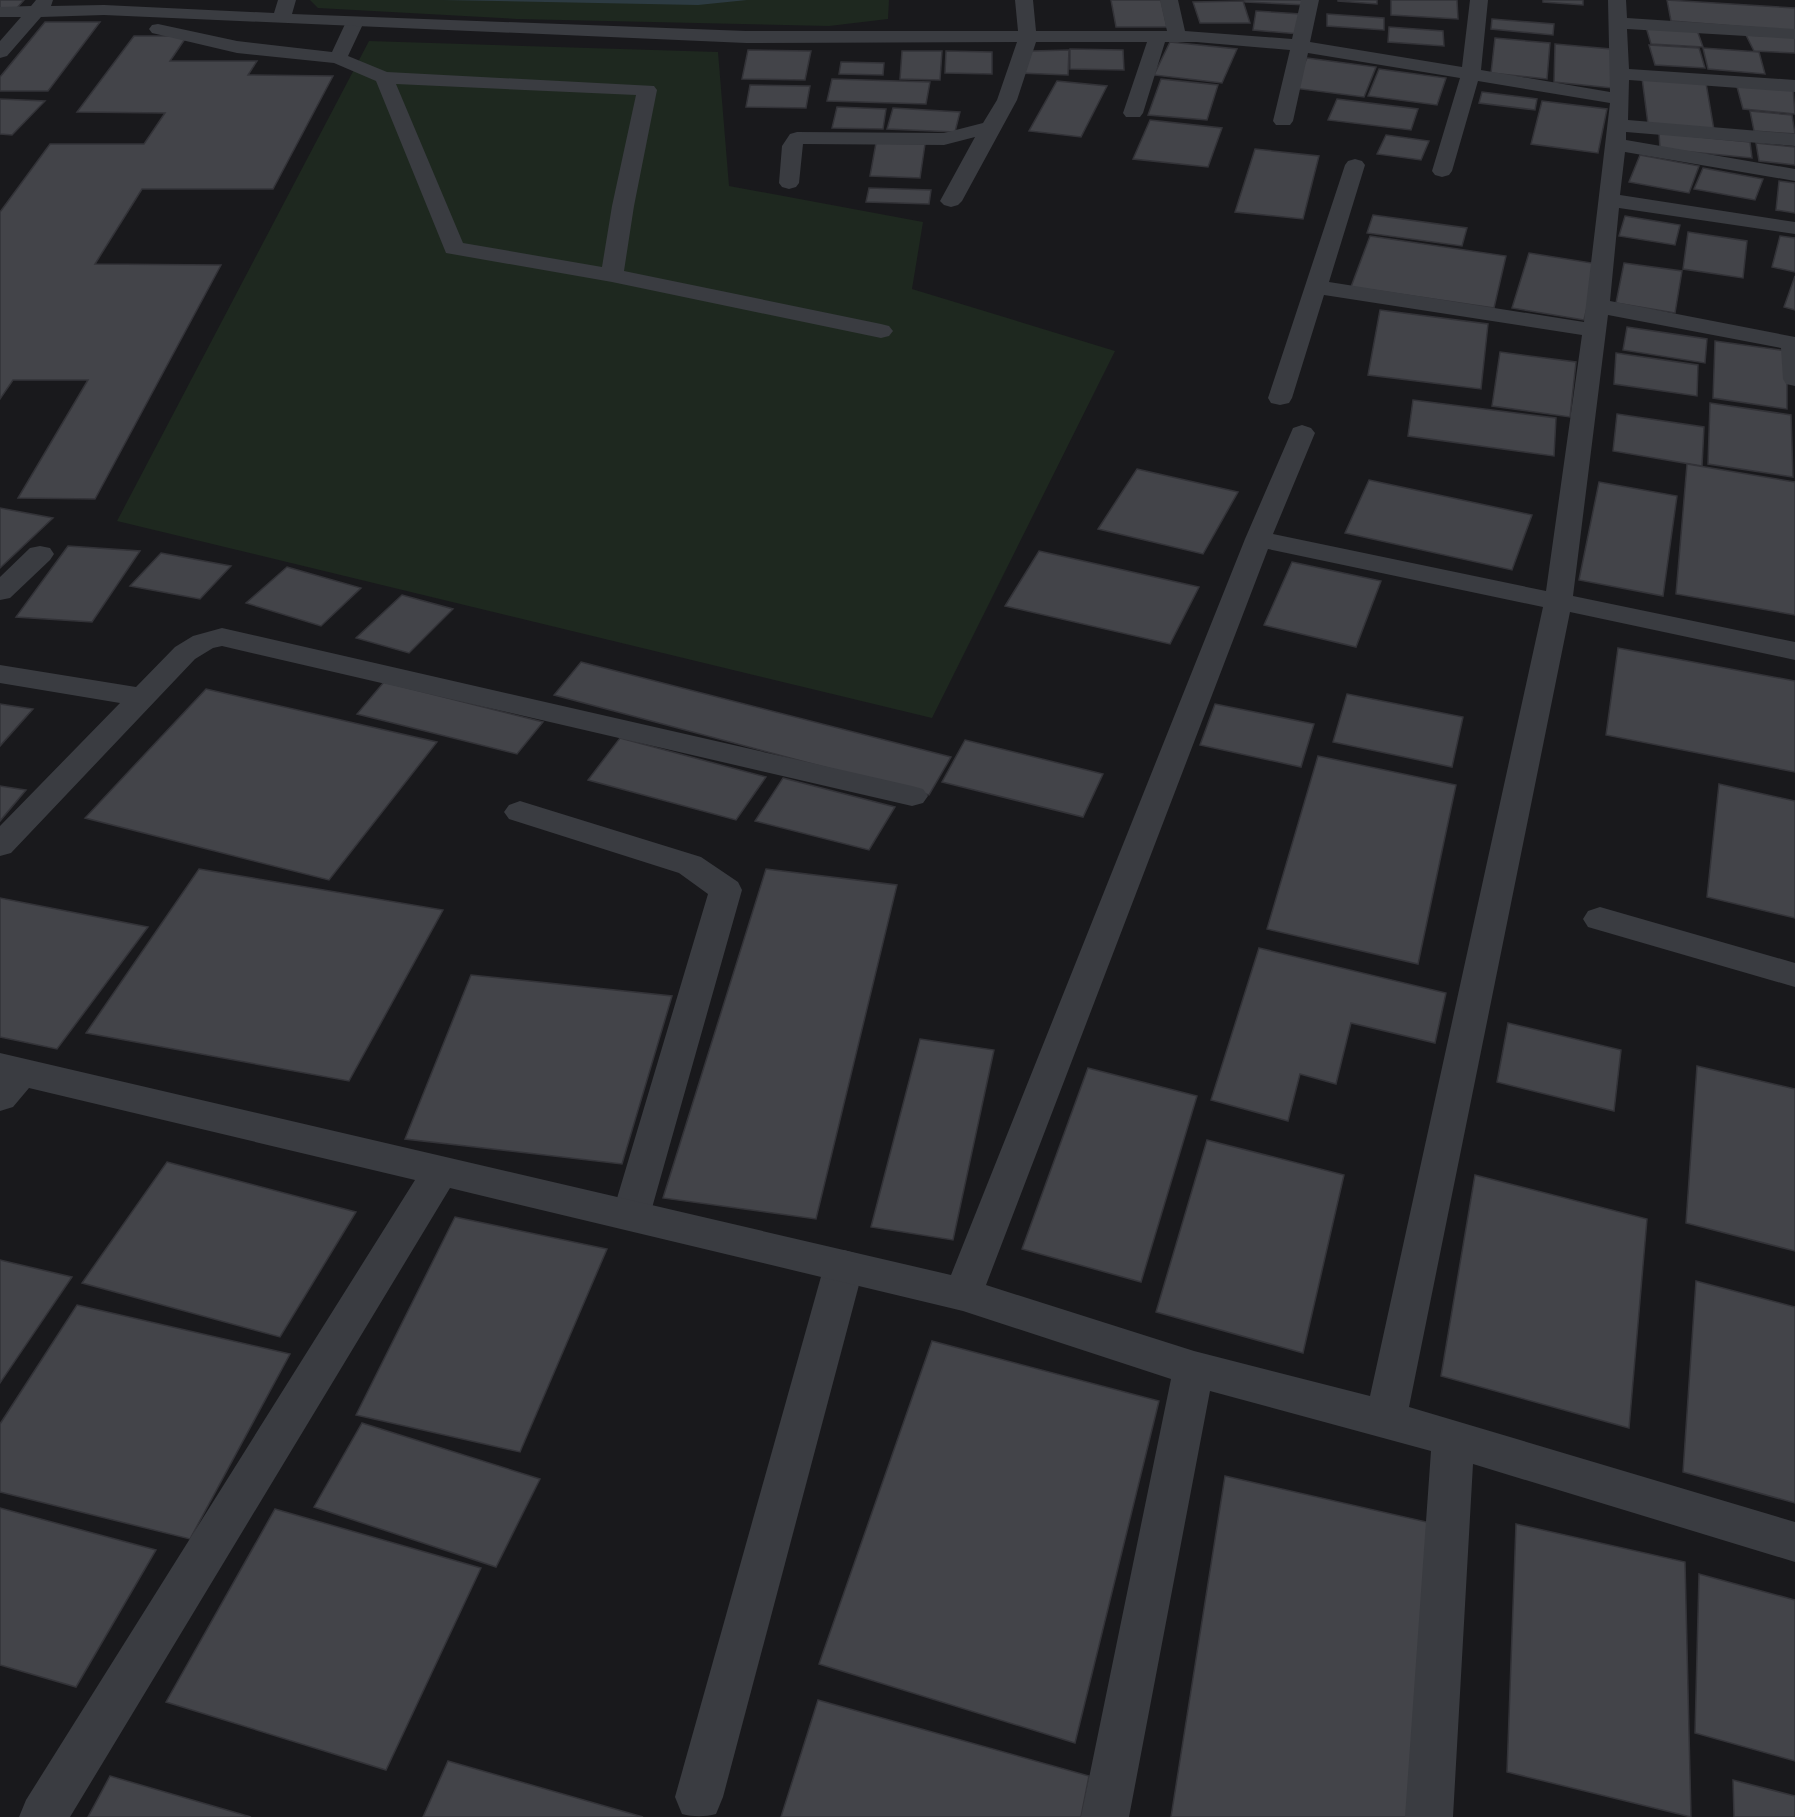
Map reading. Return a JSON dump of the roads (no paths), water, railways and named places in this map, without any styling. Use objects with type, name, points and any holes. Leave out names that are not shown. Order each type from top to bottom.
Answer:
[{"type":"street","points":[[281,19],[287,0]]},
{"type":"street","points":[[951,201],[1007,100],[1028,37],[1024,0]]},
{"type":"street","points":[[1133,113],[1167,36],[1169,0]]},
{"type":"street","points":[[1282,121],[1310,0]]},
{"type":"street","points":[[1442,171],[1471,74],[1479,0]]},
{"type":"street","points":[[1386,1419],[1558,601],[1596,318],[1620,99],[1617,0]]},
{"type":"street","points":[[0,52],[42,5]]},
{"type":"street","points":[[0,12],[42,5],[281,19],[722,36],[1167,36],[1300,46],[1620,99]]},
{"type":"street","points":[[338,58],[355,22]]},
{"type":"street","points":[[1618,23],[1795,33]]},
{"type":"street","points":[[158,28],[237,47],[338,58],[384,78],[647,90],[623,206],[612,275]]},
{"type":"street","points":[[1618,74],[1795,86]]},
{"type":"street","points":[[384,78],[454,248],[612,275],[881,331]]},
{"type":"street","points":[[789,183],[792,146],[797,138],[944,139],[990,127]]},
{"type":"street","points":[[1615,135],[1795,140]]},
{"type":"street","points":[[1615,135],[1795,175]]},
{"type":"street","points":[[1280,398],[1355,165]]},
{"type":"street","points":[[1609,200],[1795,228]]},
{"type":"street","points":[[1316,287],[1596,318],[1794,344],[1795,378]]},
{"type":"street","points":[[963,1293],[1258,538],[1302,433]]},
{"type":"street","points":[[1258,538],[1795,651]]},
{"type":"street","points":[[0,591],[40,554]]},
{"type":"street","points":[[0,845],[185,653],[202,642],[222,637],[912,796]]},
{"type":"street","points":[[0,674],[142,697]]},
{"type":"street","points":[[520,812],[690,865],[726,890],[631,1215]]},
{"type":"street","points":[[1600,919],[1795,975]]},
{"type":"street","points":[[7,1079],[441,1170],[963,1293],[1194,1369],[1386,1419],[1795,1542]]},
{"type":"street","points":[[43,1817],[441,1170]]},
{"type":"street","points":[[699,1797],[844,1266]]},
{"type":"street","points":[[1105,1817],[1194,1369]]},
{"type":"street","points":[[1429,1817],[1453,1440]]}]
